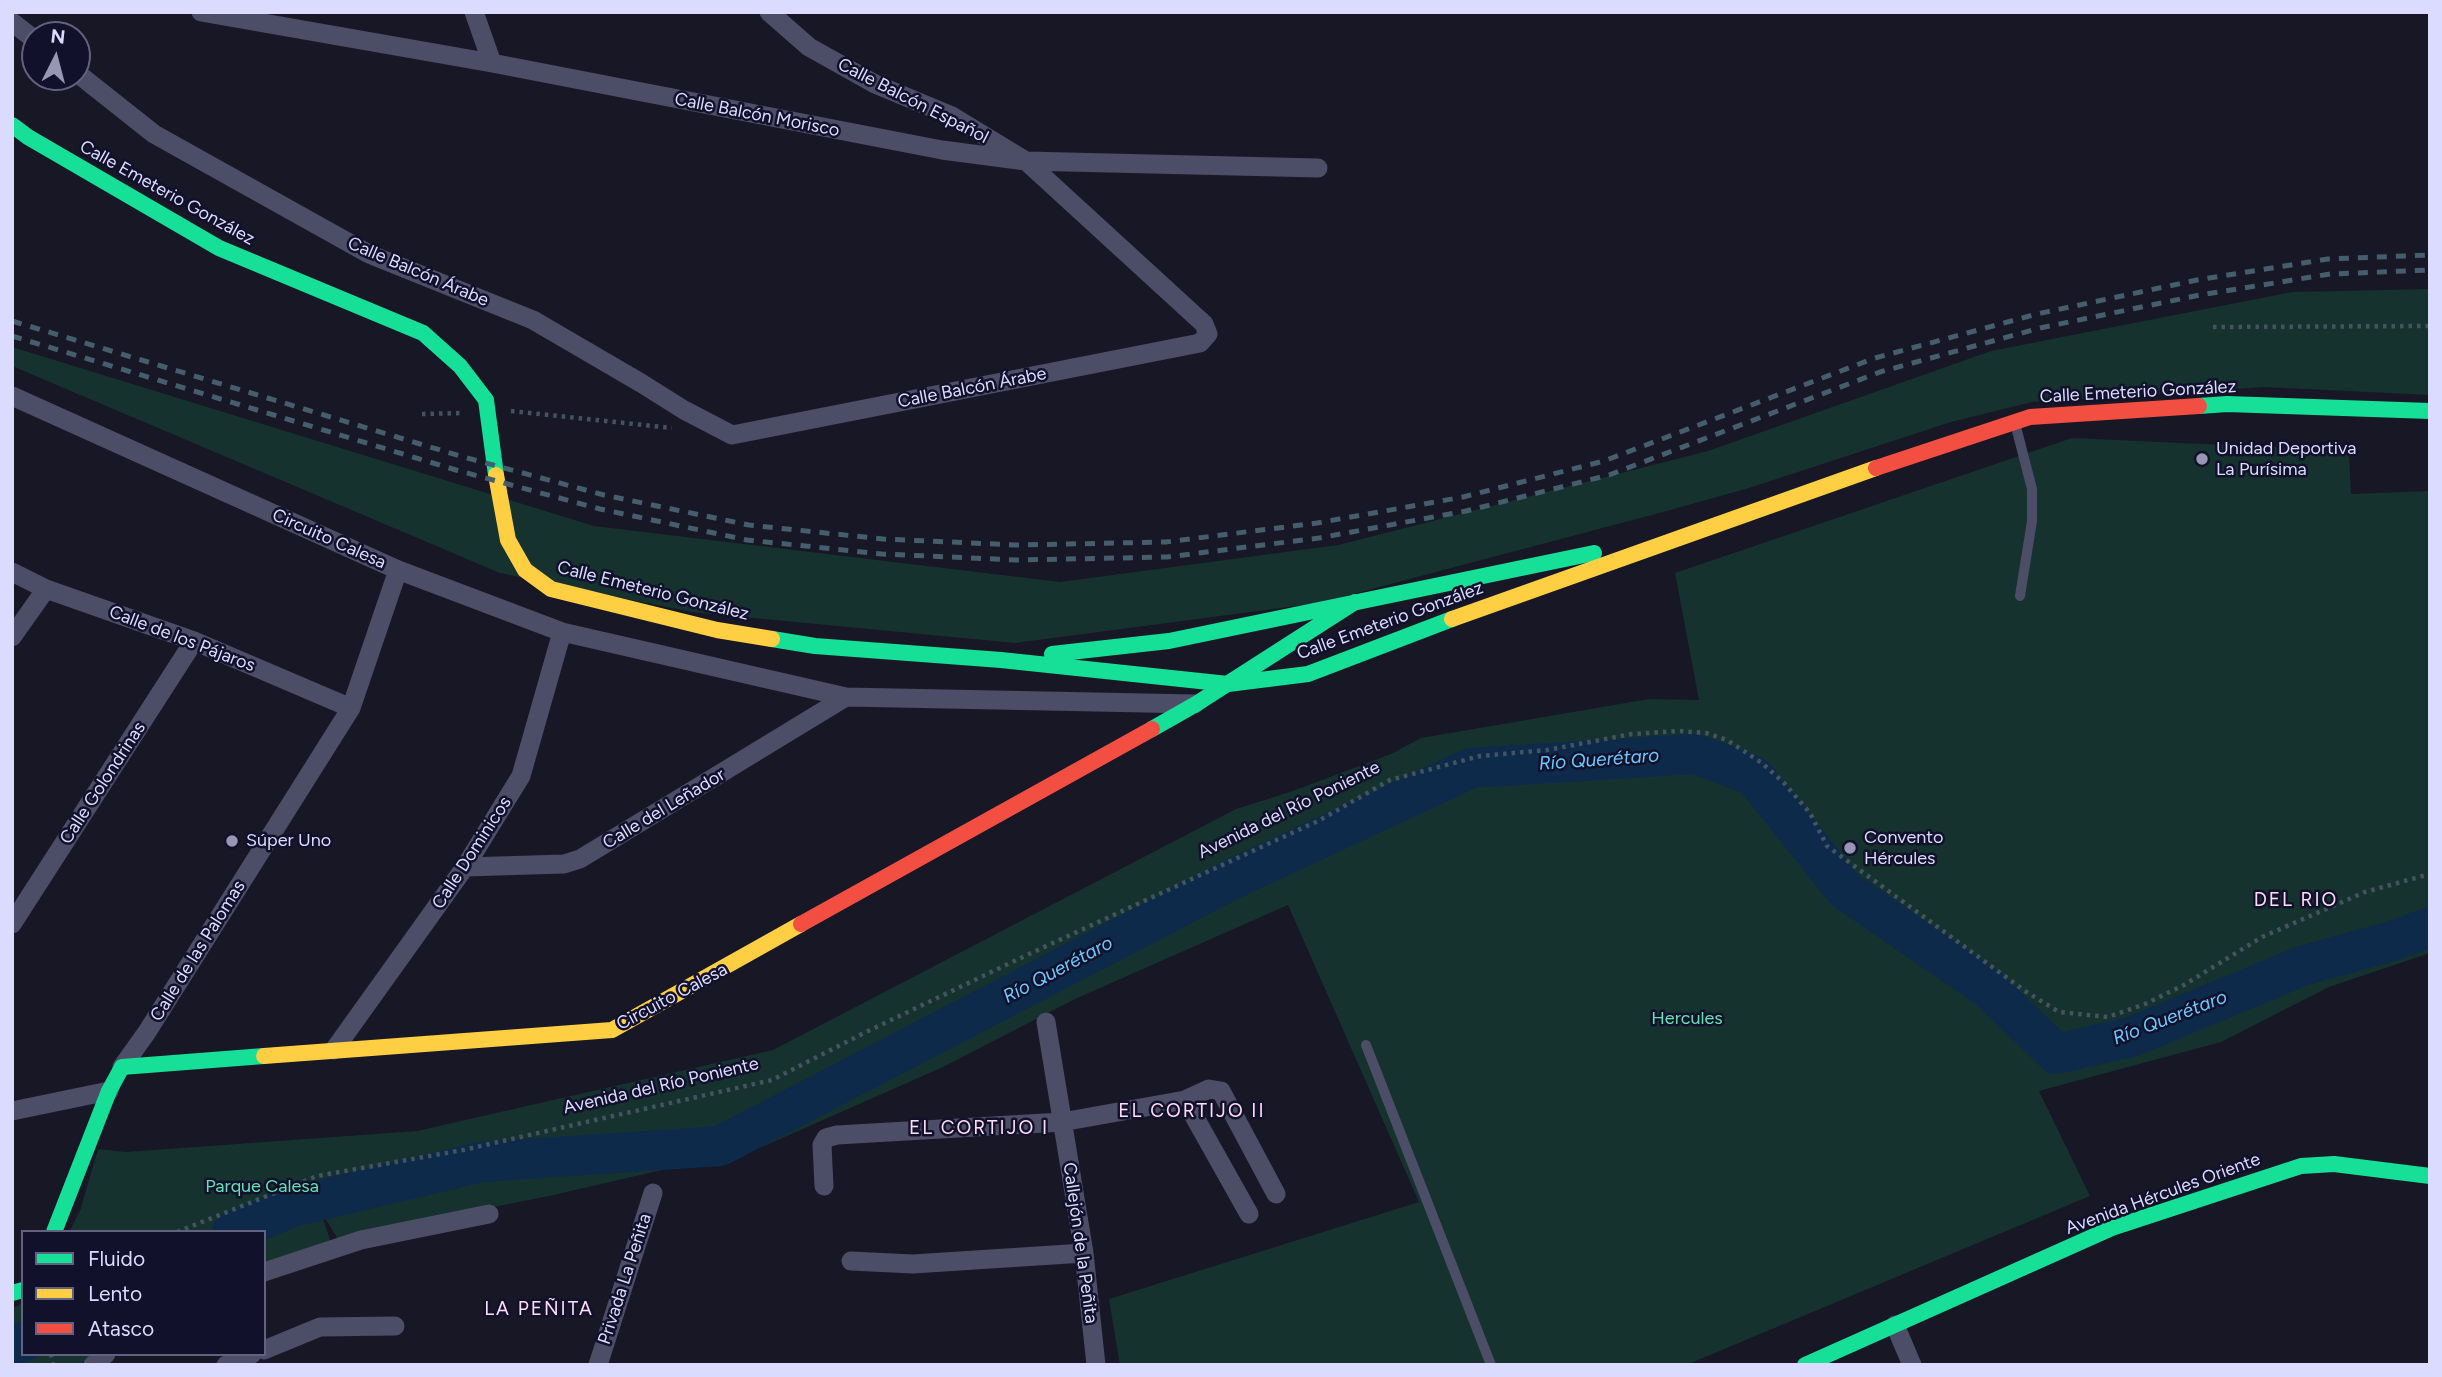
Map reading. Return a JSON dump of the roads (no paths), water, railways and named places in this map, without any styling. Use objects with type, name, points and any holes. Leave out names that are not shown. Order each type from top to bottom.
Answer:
[{"type":"street","name":"Calle Balcón Morisco","points":[[201,12],[492,63],[942,150],[1026,161],[1318,168]]},
{"type":"street","points":[[474,12],[492,63]]},
{"type":"street","name":"Calle Balcón Español","points":[[769,12],[809,47],[875,84],[952,116],[1026,161],[1204,324],[1208,334]]},
{"type":"street","name":"Calle Balcón Árabe","points":[[91,84],[154,134],[369,254],[533,320],[684,410],[732,435],[1200,343],[1208,334]]},
{"type":"street","name":"Calle Emeterio González","points":[[12,125],[28,137],[219,248],[423,333],[460,366],[486,400],[491,446],[508,540],[525,570],[551,589],[717,630],[815,646],[1001,660],[1228,684],[1308,674],[1417,631],[1879,467],[2030,417],[2227,404],[2430,411]]},
{"type":"street","name":"Circuito Calesa","points":[[12,396],[398,570],[562,632],[846,697],[1196,704]]},
{"type":"street","name":"Calle Emeterio González","points":[[1001,660],[1169,641],[1354,602],[1416,601],[1699,531]]},
{"type":"street","name":"Calle de las Palomas","points":[[122,1067],[147,1032],[351,708],[398,570]]},
{"type":"street","name":"Calle de los Pájaros","points":[[12,572],[46,589],[194,641],[351,708]]},
{"type":"street","points":[[12,636],[46,589]]},
{"type":"street","points":[[1416,601],[1417,631]]},
{"type":"street","name":"Circuito Calesa","points":[[122,1067],[612,1030],[1196,704],[1354,602]]},
{"type":"street","name":"Calle Dominicos","points":[[334,1050],[465,867],[522,776],[562,632]]},
{"type":"street","name":"Calle Golondrinas","points":[[12,924],[194,641]]},
{"type":"street","name":"Calle del Leñador","points":[[465,867],[564,864],[580,859],[846,697]]},
{"type":"street","name":"Callejón de la Peñita","points":[[1046,1022],[1084,1253],[1096,1365]]},
{"type":"street","points":[[55,1230],[108,1091],[122,1067]]},
{"type":"street","points":[[824,1186],[822,1145],[826,1138],[837,1135],[1062,1122],[1185,1100],[1209,1089],[1221,1091],[1276,1194]]},
{"type":"street","points":[[12,1111],[108,1091]]},
{"type":"street","points":[[1185,1100],[1249,1213]]},
{"type":"street","name":"Avenida Hércules Oriente","points":[[1805,1365],[2112,1228],[2301,1166],[2334,1164],[2430,1176]]},
{"type":"street","name":"Privada La Peñita","points":[[598,1365],[653,1193]]},
{"type":"street","points":[[266,1271],[361,1240],[489,1214]]},
{"type":"street","points":[[851,1261],[913,1264],[1084,1253]]},
{"type":"street","points":[[1895,1325],[1912,1365]]},
{"type":"street","points":[[266,1349],[320,1327],[395,1326]]},
{"type":"street","points":[[226,1365],[247,1356]]},
{"type":"lane","points":[[2015,422],[2032,489],[2032,521],[2020,596]]},
{"type":"lane","points":[[1366,1045],[1491,1365]]},
{"type":"waterway","name":"Río Querétaro","points":[[237,1230],[292,1207],[481,1162],[720,1146],[1235,878],[1471,768],[1695,754],[1754,776],[1845,890],[1989,989],[2056,1054],[2131,1037],[2302,966],[2392,941],[2430,927]]},
{"type":"waterway","points":[[12,1346],[21,1343]]},
{"type":"railway","points":[[12,321],[460,456],[604,495],[749,525],[883,539],[1017,545],[1166,542],[1317,523],[1463,497],[1604,461],[1875,358],[2037,314],[2197,280],[2328,259],[2430,255]]},
{"type":"railway","points":[[12,336],[456,470],[600,509],[747,540],[882,554],[1017,560],[1167,557],[1319,538],[1466,511],[1609,475],[1880,372],[2040,328],[2200,295],[2330,274],[2430,270]]},
{"type":"place","name":"Unidad Deportiva La Purísima","points":[[2202,459]]},
{"type":"place","name":"Súper Uno","points":[[232,841]]},
{"type":"place","name":"Convento Hércules","points":[[1850,848]]},
{"type":"district","name":"DEL RIO","points":[[2296,900]]},
{"type":"district","name":"EL CORTIJO II","points":[[1192,1111]]},
{"type":"district","name":"EL CORTIJO I","points":[[979,1128]]},
{"type":"district","name":"LA PEÑITA","points":[[539,1309]]},
{"type":"park label","name":"Hercules","points":[[1687,1019]]},
{"type":"park label","name":"Parque Calesa","points":[[262,1187]]}]
